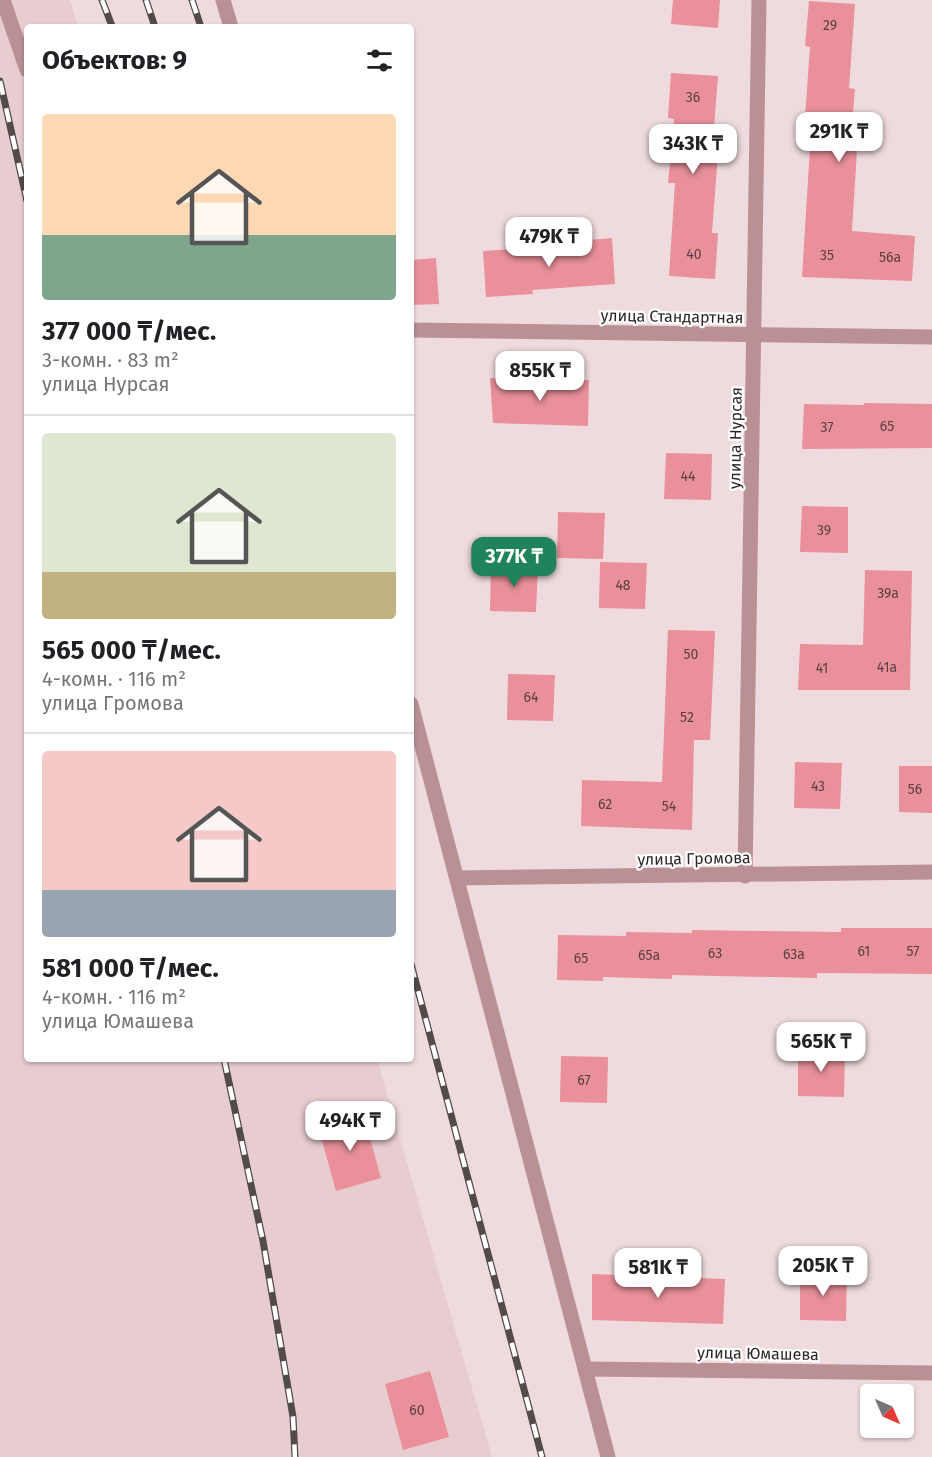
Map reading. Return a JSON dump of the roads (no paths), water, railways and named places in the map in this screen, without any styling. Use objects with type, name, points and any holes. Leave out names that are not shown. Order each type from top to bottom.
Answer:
[{"type":"street","points":[[3,0],[24,61]]},
{"type":"street","points":[[223,0],[230,24]]},
{"type":"street","name":"улица Нурсая","points":[[745,876],[759,0]]},
{"type":"street","name":"улица Стандартная","points":[[414,330],[932,337]]},
{"type":"street","points":[[414,715],[608,1457]]},
{"type":"street","name":"улица Громова","points":[[457,878],[932,872]]},
{"type":"street","name":"улица Юмашева","points":[[585,1369],[932,1372]]},
{"type":"railway","points":[[102,0],[111,24]]},
{"type":"railway","points":[[146,0],[154,24]]},
{"type":"railway","points":[[192,0],[200,24]]},
{"type":"railway","points":[[0,81],[24,188]]},
{"type":"railway","points":[[414,975],[542,1457]]},
{"type":"railway","points":[[225,1062],[263,1241],[293,1417],[295,1457]]}]
